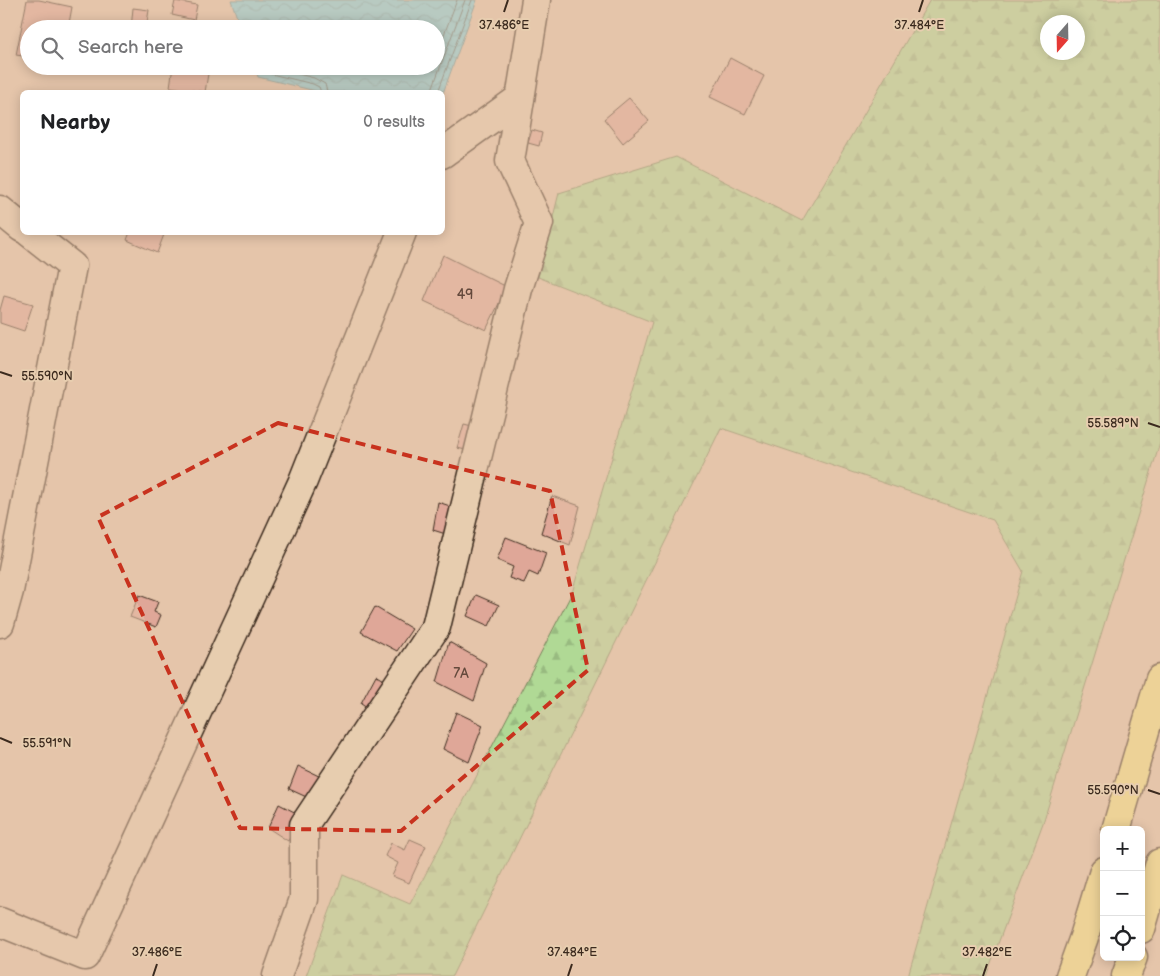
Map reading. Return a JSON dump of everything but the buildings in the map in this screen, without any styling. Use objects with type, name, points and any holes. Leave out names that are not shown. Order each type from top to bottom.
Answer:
[{"type":"main road","points":[[1117,826],[1160,679]]},
{"type":"main road","points":[[1145,916],[1160,863]]},
{"type":"main road","points":[[1070,976],[1100,884]]},
{"type":"main road","points":[[1126,976],[1132,961]]},
{"type":"lane","points":[[277,976],[304,899],[304,825],[436,627],[518,289],[539,223],[510,161],[536,0]]},
{"type":"lane","points":[[445,152],[520,98]]},
{"type":"lane","points":[[0,210],[20,226]]},
{"type":"lane","points":[[0,623],[9,591],[72,266],[33,235]]},
{"type":"lane","points":[[0,922],[82,966],[303,481],[401,235]]},
{"type":"highlighted area","points":[[278,423],[550,491],[588,670],[401,831],[240,828],[98,517]]},
{"type":"green space","points":[[930,0],[1160,0],[1160,443],[1043,823],[986,976],[908,976],[1023,571],[993,520],[721,428],[452,976],[306,976],[343,875],[410,904],[572,593],[652,322],[538,277],[559,193],[676,157],[802,221]]},
{"type":"water","points":[[231,0],[477,0],[444,90],[312,90],[258,77],[257,75],[445,75],[445,20],[238,20]]}]
